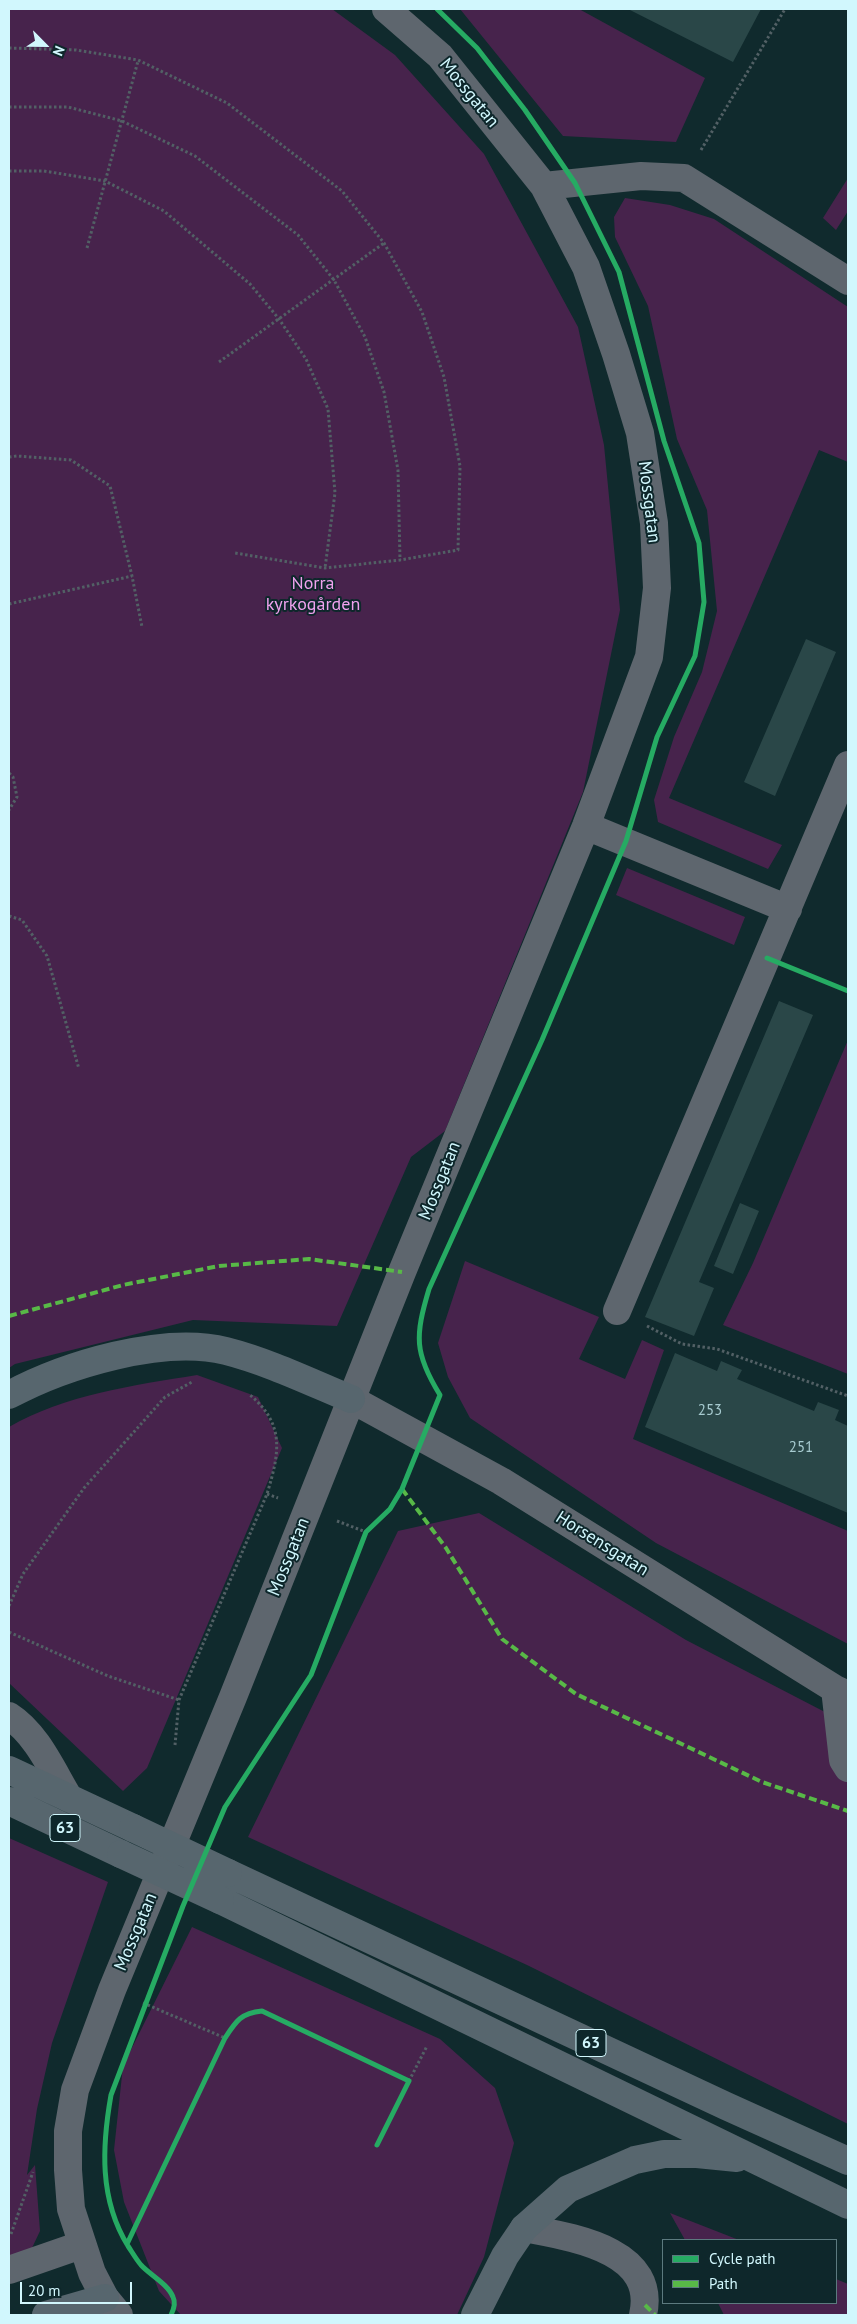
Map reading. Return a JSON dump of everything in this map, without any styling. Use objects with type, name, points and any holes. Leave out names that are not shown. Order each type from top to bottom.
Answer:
[{"type":"main road","points":[[9,1395],[85,1363],[135,1352],[186,1346],[225,1350],[278,1368],[351,1399]]},
{"type":"main road","name":"63","points":[[9,1770],[708,2098],[848,2161]]},
{"type":"main road","name":"63","points":[[9,1801],[220,1900],[848,2205]]},
{"type":"main road","points":[[475,2315],[505,2256],[524,2228],[568,2189],[635,2160],[664,2154],[697,2154],[756,2160]]},
{"type":"main road","points":[[46,2315],[112,2307]]},
{"type":"street","name":"Mossgatan","points":[[112,2307],[81,2245],[71,2209],[68,2131],[75,2090],[112,1990],[237,1688],[351,1399],[586,826],[649,657],[657,588],[654,523],[640,433],[616,354],[586,267],[544,186],[440,56],[386,9]]},
{"type":"street","points":[[544,186],[641,176],[684,178],[848,281]]},
{"type":"street","points":[[617,1311],[848,765]]},
{"type":"street","points":[[586,826],[788,909]]},
{"type":"street","name":"Horsensgatan","points":[[351,1399],[500,1481],[842,1692]]},
{"type":"street","points":[[842,1692],[843,1760],[848,1768]]},
{"type":"street","points":[[9,1716],[34,1741],[69,1798]]},
{"type":"street","points":[[524,2228],[581,2239],[609,2250],[630,2267],[643,2286],[645,2305],[643,2315]]},
{"type":"street","points":[[12,2269],[81,2245]]},
{"type":"path","points":[[684,178],[785,9]]},
{"type":"path","points":[[9,48],[76,50],[138,60],[227,103],[342,191],[384,244],[422,312],[444,377],[460,466],[458,550],[400,560],[325,568],[235,553]]},
{"type":"path","points":[[86,248],[138,60]]},
{"type":"path","points":[[9,107],[68,107],[122,120],[195,156],[298,235],[334,280],[365,337],[384,392],[398,470],[400,560]]},
{"type":"path","points":[[9,171],[44,171],[105,181],[164,211],[250,284],[279,319],[306,359],[328,409],[335,493],[325,568]]},
{"type":"path","points":[[219,362],[384,244]]},
{"type":"path","points":[[9,457],[71,460],[110,486],[132,576],[142,627]]},
{"type":"path","points":[[9,604],[132,576]]},
{"type":"path","points":[[9,773],[13,777],[17,797],[9,810]]},
{"type":"path","points":[[9,916],[22,920],[47,956],[79,1069]]},
{"type":"path","points":[[617,1311],[682,1344],[717,1349],[848,1396]]},
{"type":"path","points":[[9,1606],[23,1574],[84,1488],[165,1397],[188,1383],[197,1381]]},
{"type":"path","points":[[174,1752],[180,1700],[267,1494],[277,1462],[278,1444],[272,1423],[262,1405],[248,1394]]},
{"type":"path","points":[[9,1632],[108,1676],[180,1700]]},
{"type":"path","points":[[159,2010],[225,2038]]},
{"type":"path","points":[[409,2081],[426,2046]]},
{"type":"path","points":[[12,2269],[10,2237],[31,2182],[35,2165]]},
{"type":"green space","name":"Norra kyrkogården","points":[[9,9],[332,9],[395,55],[484,154],[578,327],[604,445],[620,610],[583,792],[445,1131],[411,1157],[337,1326],[193,1320],[15,1364],[9,1368]]},
{"type":"green space","points":[[460,9],[579,9],[705,78],[676,142],[563,136]]},
{"type":"green space","points":[[848,178],[848,211],[836,230],[823,218]]},
{"type":"green space","points":[[625,198],[670,205],[714,219],[848,307],[848,462],[819,450],[669,798],[782,845],[768,869],[658,822],[654,800],[674,737],[702,672],[717,611],[707,510],[677,439],[648,306],[615,237],[614,217]]},
{"type":"green space","points":[[627,868],[745,917],[734,945],[616,895]]},
{"type":"green space","points":[[848,1040],[848,1374],[723,1325],[753,1263]]},
{"type":"green space","points":[[465,1261],[599,1317],[579,1359],[625,1379],[642,1340],[664,1350],[633,1439],[848,1531],[848,1644],[656,1543],[470,1418],[448,1377],[438,1343]]},
{"type":"green space","points":[[197,1375],[258,1397],[282,1448],[147,1768],[123,1791],[9,1683],[9,1427],[30,1416],[76,1399],[125,1387]]},
{"type":"green space","points":[[479,1513],[686,1640],[848,1724],[848,2124],[527,1965],[248,1837],[398,1531]]},
{"type":"green space","points":[[9,1838],[108,1882],[52,2043],[37,2109],[27,2175],[35,2165],[40,2231],[23,2267],[9,2276]]},
{"type":"green space","points":[[192,1927],[440,2039],[495,2088],[514,2143],[484,2257],[457,2315],[181,2315],[159,2291],[124,2202],[114,2150],[123,2066]]},
{"type":"green space","points":[[670,2213],[736,2239],[684,2239]]},
{"type":"green space","points":[[837,2279],[848,2284],[848,2315],[724,2315],[718,2304],[837,2304]]},
{"type":"building","points":[[628,9],[761,9],[733,62]]},
{"type":"building","points":[[806,639],[836,652],[775,796],[744,782]]},
{"type":"building","points":[[779,1001],[813,1015],[699,1282],[714,1288],[694,1336],[645,1317]]},
{"type":"building","points":[[740,1203],[759,1211],[733,1274],[714,1266]]},
{"type":"building","points":[[675,1353],[717,1371],[721,1361],[742,1370],[737,1379],[814,1411],[818,1402],[839,1410],[835,1420],[848,1426],[848,1513],[645,1427]]},
{"type":"marked path","points":[[9,1316],[123,1285],[219,1266],[309,1259],[402,1272]]},
{"type":"marked path","points":[[402,1489],[446,1548],[502,1639],[576,1694],[762,1782],[848,1811]]},
{"type":"marked path","points":[[645,2305],[655,2315]]},
{"type":"cycle path","points":[[171,2315],[174,2308],[174,2299],[171,2292],[137,2260],[128,2246],[112,2210],[105,2172],[106,2134],[111,2095],[183,1906],[225,1807],[311,1675],[366,1532],[390,1509],[402,1489],[440,1395],[425,1367],[419,1344],[421,1319],[429,1289],[542,1040],[626,841],[657,737],[695,656],[704,602],[699,543],[664,441],[619,272],[575,183],[525,110],[477,48],[437,9]]},
{"type":"cycle path","points":[[767,958],[848,991]]},
{"type":"cycle path","points":[[127,2244],[225,2038],[236,2023],[249,2014],[262,2011],[409,2081],[377,2145]]}]
